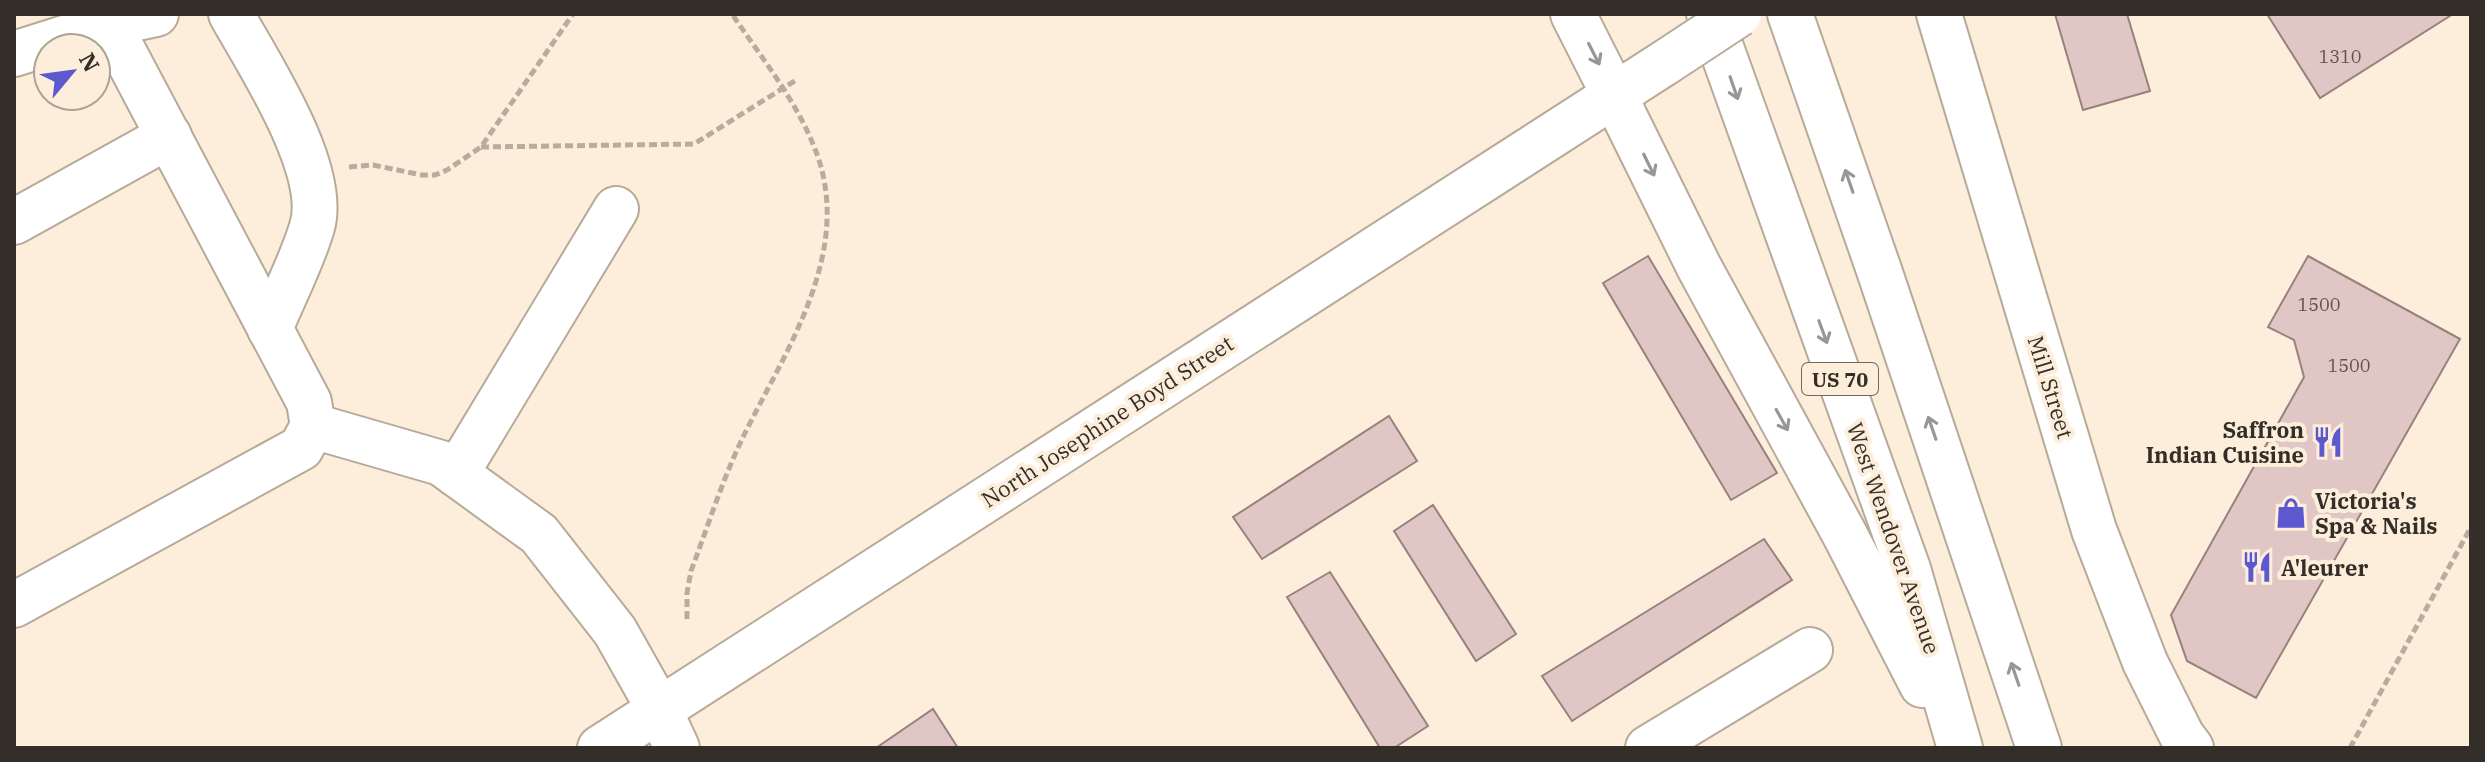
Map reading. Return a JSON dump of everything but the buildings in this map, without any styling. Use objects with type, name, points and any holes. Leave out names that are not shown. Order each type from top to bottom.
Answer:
[{"type":"main road","points":[[14,54],[109,24],[156,14]]},
{"type":"main road","points":[[231,14],[297,135],[313,185],[313,224],[270,329]]},
{"type":"main road","points":[[1573,14],[1699,267],[1958,748]]},
{"type":"main road","name":"West Wendover Avenue","points":[[1709,14],[1908,569],[1958,748]]},
{"type":"main road","name":"North Josephine Boyd Street","points":[[600,748],[1739,14]]},
{"type":"main road","name":"US 70","points":[[1790,14],[2039,748]]},
{"type":"main road","name":"Mill Street","points":[[1939,14],[2094,530],[2145,662],[2191,748]]},
{"type":"main road","points":[[14,605],[301,448],[313,426],[309,402],[109,24]]},
{"type":"main road","points":[[14,222],[169,136]]},
{"type":"main road","points":[[456,474],[616,209]]},
{"type":"main road","points":[[313,426],[441,463],[539,534],[615,631],[677,748]]},
{"type":"main road","points":[[1648,748],[1810,650]]},
{"type":"path","points":[[339,169],[373,165],[422,175],[435,175],[447,170],[481,147],[573,14]]},
{"type":"path","points":[[687,619],[691,571],[743,437],[783,361],[816,284],[828,227],[825,188],[816,151],[799,113],[732,14]]},
{"type":"path","points":[[481,147],[694,144],[796,80]]},
{"type":"path","points":[[2350,748],[2471,527]]},
{"type":"place","name":"Saffron Indian Cuisine","points":[[2328,442]]},
{"type":"place","name":"Victoria's Spa & Nails","points":[[2291,513]]},
{"type":"place","name":"A'leurer","points":[[2257,567]]}]
